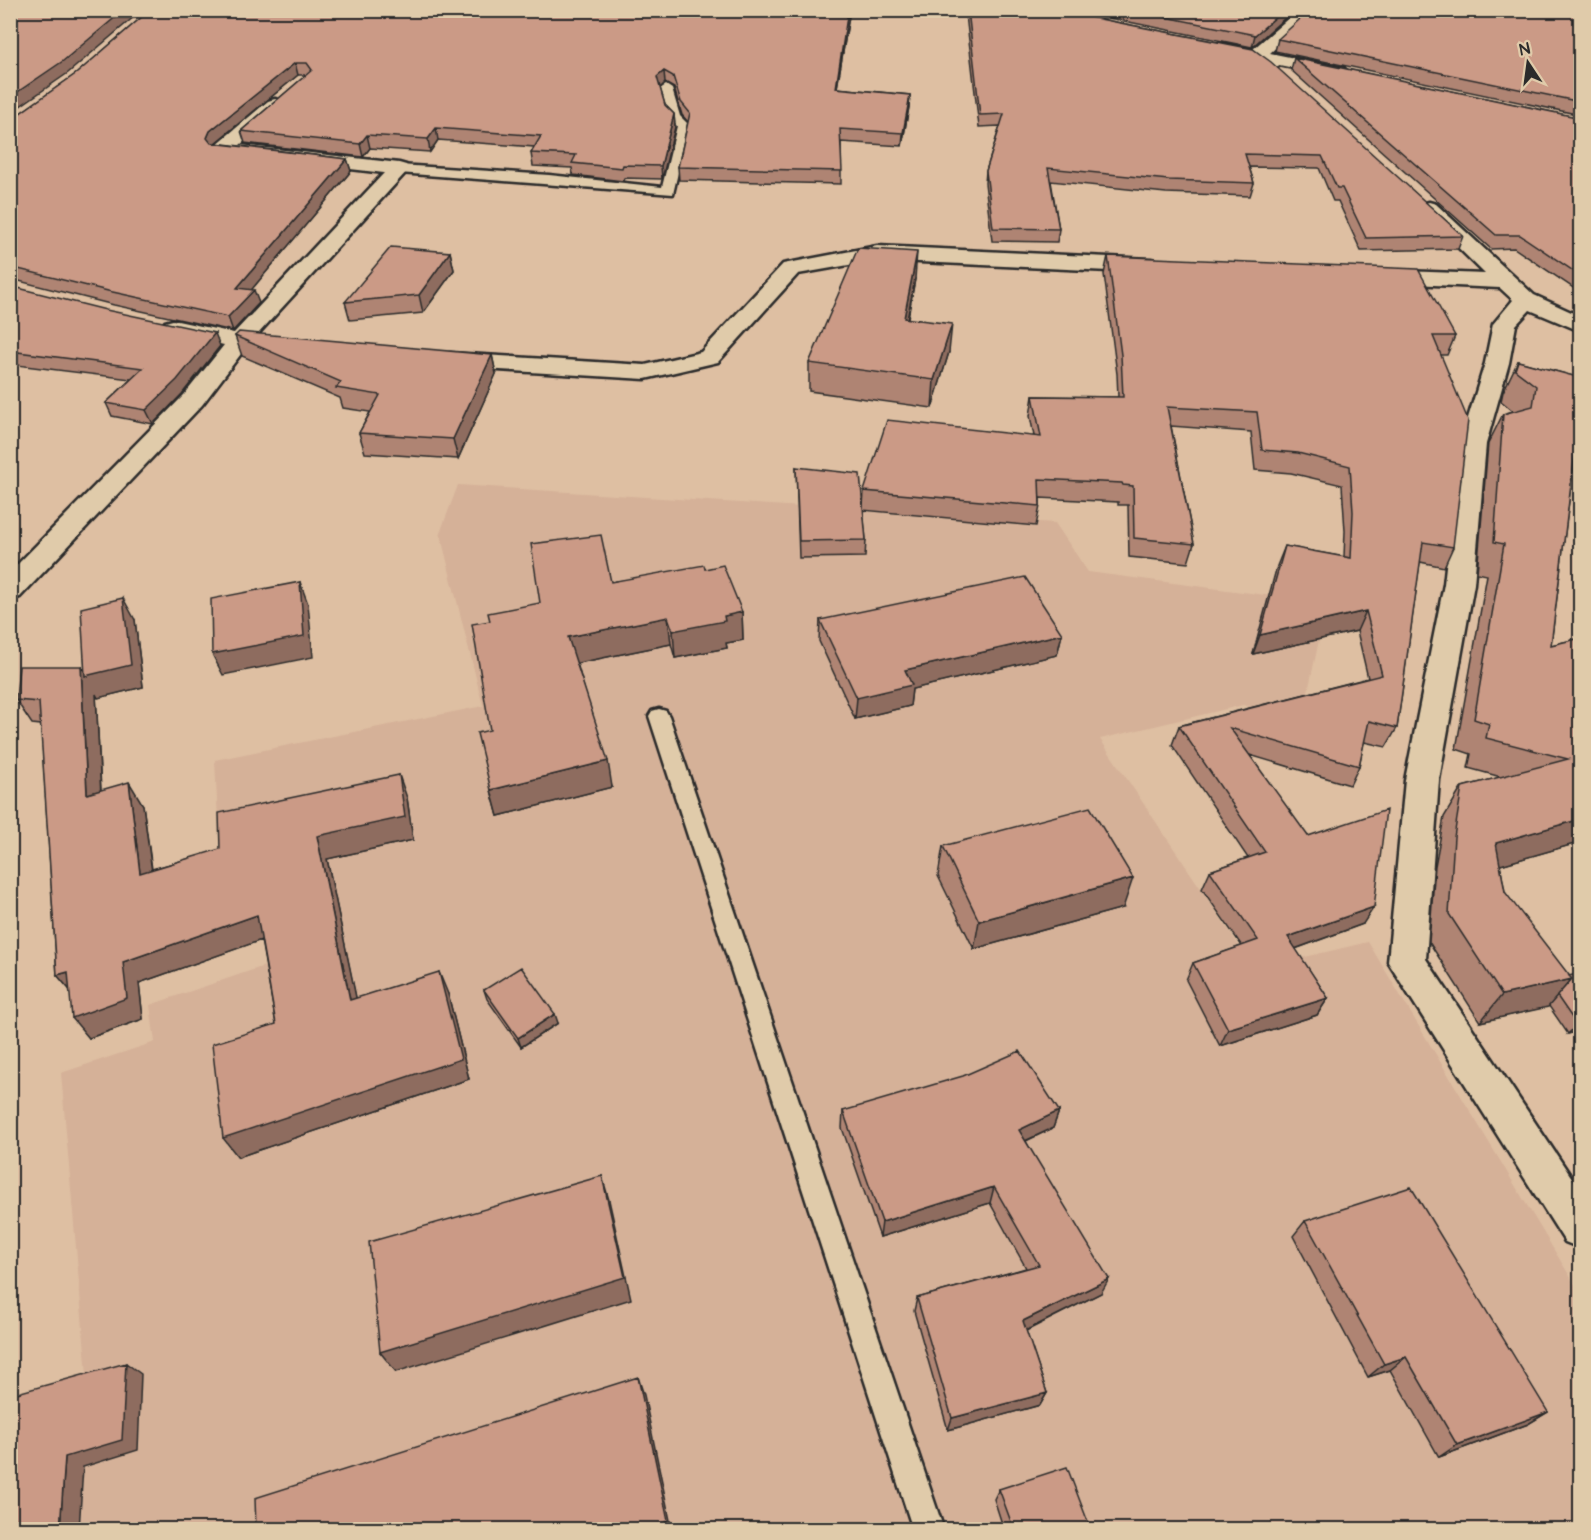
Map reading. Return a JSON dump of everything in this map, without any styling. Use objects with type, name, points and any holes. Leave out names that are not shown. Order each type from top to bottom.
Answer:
[{"type":"street","points":[[1257,55],[1309,10]]},
{"type":"street","points":[[1200,44],[1350,75]]},
{"type":"street","points":[[1257,55],[1293,84]]},
{"type":"street","points":[[286,96],[222,149],[399,169]]},
{"type":"street","points":[[10,590],[251,342],[399,169]]},
{"type":"street","points":[[1413,193],[1516,290],[1581,324]]},
{"type":"street","points":[[423,357],[504,365],[645,372],[709,357],[791,269],[877,253],[1177,267]]},
{"type":"street","points":[[1357,276],[1516,290]]},
{"type":"street","points":[[1516,290],[1504,324],[1497,363],[1473,444],[1459,584],[1422,780],[1407,962],[1581,1227]]},
{"type":"street","points":[[147,321],[251,342]]},
{"type":"lane","points":[[399,169],[549,179],[668,191],[683,125],[674,117],[666,89]]},
{"type":"lane","points":[[659,716],[929,1530]]},
{"type":"shaded area","points":[[458,485],[1055,523],[1088,572],[1327,603],[1302,719],[1243,705],[1100,739],[1255,969],[1368,942],[1580,1293],[1580,1529],[11,1530],[92,1433],[61,1073],[155,1042],[150,1005],[276,962],[266,892],[222,903],[215,760],[483,706],[440,533]]},
{"type":"building","points":[[10,10],[124,10],[63,61],[10,97]]},
{"type":"building","points":[[150,10],[848,10],[836,88],[910,95],[903,133],[840,129],[842,171],[678,167],[690,113],[681,102],[673,76],[664,71],[657,77],[665,105],[674,114],[661,166],[623,165],[622,168],[572,163],[576,155],[531,153],[541,136],[436,128],[428,139],[367,135],[360,144],[241,131],[312,70],[307,63],[295,63],[210,131],[207,138],[211,143],[347,159],[237,288],[254,290],[228,317],[10,267],[10,119],[77,73]]},
{"type":"building","points":[[968,10],[1054,10],[1253,49],[1271,62],[1463,236],[1366,238],[1342,188],[1337,188],[1322,156],[1245,154],[1254,183],[1169,180],[1048,168],[1059,229],[993,228],[986,171],[1004,114],[980,115]]},
{"type":"building","points":[[1131,10],[1284,10],[1255,35]]},
{"type":"building","points":[[1310,10],[1581,10],[1581,102],[1278,39]]},
{"type":"building","points":[[1294,58],[1581,118],[1581,276],[1520,235],[1496,235]]},
{"type":"building","points":[[391,247],[450,252],[419,295],[345,302]]},
{"type":"building","points":[[858,248],[917,252],[904,318],[952,324],[934,380],[809,363]]},
{"type":"building","points":[[1108,256],[1418,269],[1455,336],[1433,336],[1468,420],[1453,547],[1423,542],[1397,728],[1369,721],[1359,766],[1230,728],[1308,836],[1386,810],[1374,907],[1288,937],[1328,998],[1228,1029],[1193,963],[1258,940],[1210,871],[1265,852],[1179,726],[1382,675],[1366,611],[1260,635],[1285,546],[1351,558],[1353,512],[1350,466],[1298,453],[1262,450],[1257,412],[1167,407],[1194,544],[1134,538],[1133,486],[1122,483],[1039,479],[1040,506],[864,491],[887,420],[1041,437],[1033,396],[1123,397],[1121,355]]},
{"type":"building","points":[[10,286],[106,310],[215,333],[177,380],[146,410],[106,403],[143,368],[10,351]]},
{"type":"building","points":[[239,332],[492,355],[453,439],[359,433],[380,395],[336,388],[341,382],[235,336]]},
{"type":"building","points":[[1518,361],[1581,378],[1581,422],[1579,421],[1551,645],[1581,638],[1581,819],[1496,843],[1505,892],[1572,979],[1502,995],[1449,914],[1454,837],[1462,787],[1568,759],[1486,738],[1489,724],[1474,719],[1504,544],[1494,542],[1503,414],[1533,406],[1536,386],[1515,370]]},
{"type":"building","points":[[796,467],[860,474],[866,540],[799,541]]},
{"type":"building","points":[[601,535],[611,582],[704,565],[705,569],[723,565],[742,612],[724,616],[725,621],[673,631],[668,617],[568,637],[608,761],[491,790],[477,733],[490,730],[472,624],[490,621],[488,613],[540,603],[531,544]]},
{"type":"building","points":[[1025,577],[1062,634],[905,670],[912,685],[857,698],[820,620]]},
{"type":"building","points":[[300,582],[304,636],[212,654],[211,599]]},
{"type":"building","points":[[123,598],[131,665],[85,676],[81,608]]},
{"type":"building","points":[[19,666],[81,666],[87,794],[129,782],[140,873],[220,849],[219,813],[399,775],[405,817],[317,836],[350,1000],[439,972],[461,1059],[223,1138],[212,1044],[276,1024],[257,915],[123,962],[127,998],[72,1018],[68,972],[57,975],[39,702],[16,700]]},
{"type":"building","points":[[1090,807],[1133,878],[979,921],[943,846]]},
{"type":"building","points":[[521,967],[555,1014],[518,1038],[484,990]]},
{"type":"building","points":[[1581,973],[1581,1024],[1577,1025],[1557,996],[1572,979],[1569,976]]},
{"type":"building","points":[[1020,1051],[1059,1111],[1019,1130],[1109,1279],[1023,1321],[1047,1393],[952,1418],[917,1298],[1039,1265],[994,1187],[882,1222],[843,1111],[963,1076]]},
{"type":"building","points":[[602,1176],[625,1277],[380,1352],[369,1242]]},
{"type":"building","points":[[1411,1187],[1548,1412],[1457,1445],[1406,1357],[1384,1364],[1305,1221]]},
{"type":"building","points":[[126,1363],[122,1440],[65,1457],[60,1530],[10,1530],[10,1395]]},
{"type":"building","points":[[638,1377],[668,1521],[644,1530],[256,1530],[255,1498]]},
{"type":"building","points":[[1067,1467],[1091,1530],[1014,1530],[999,1489]]}]
